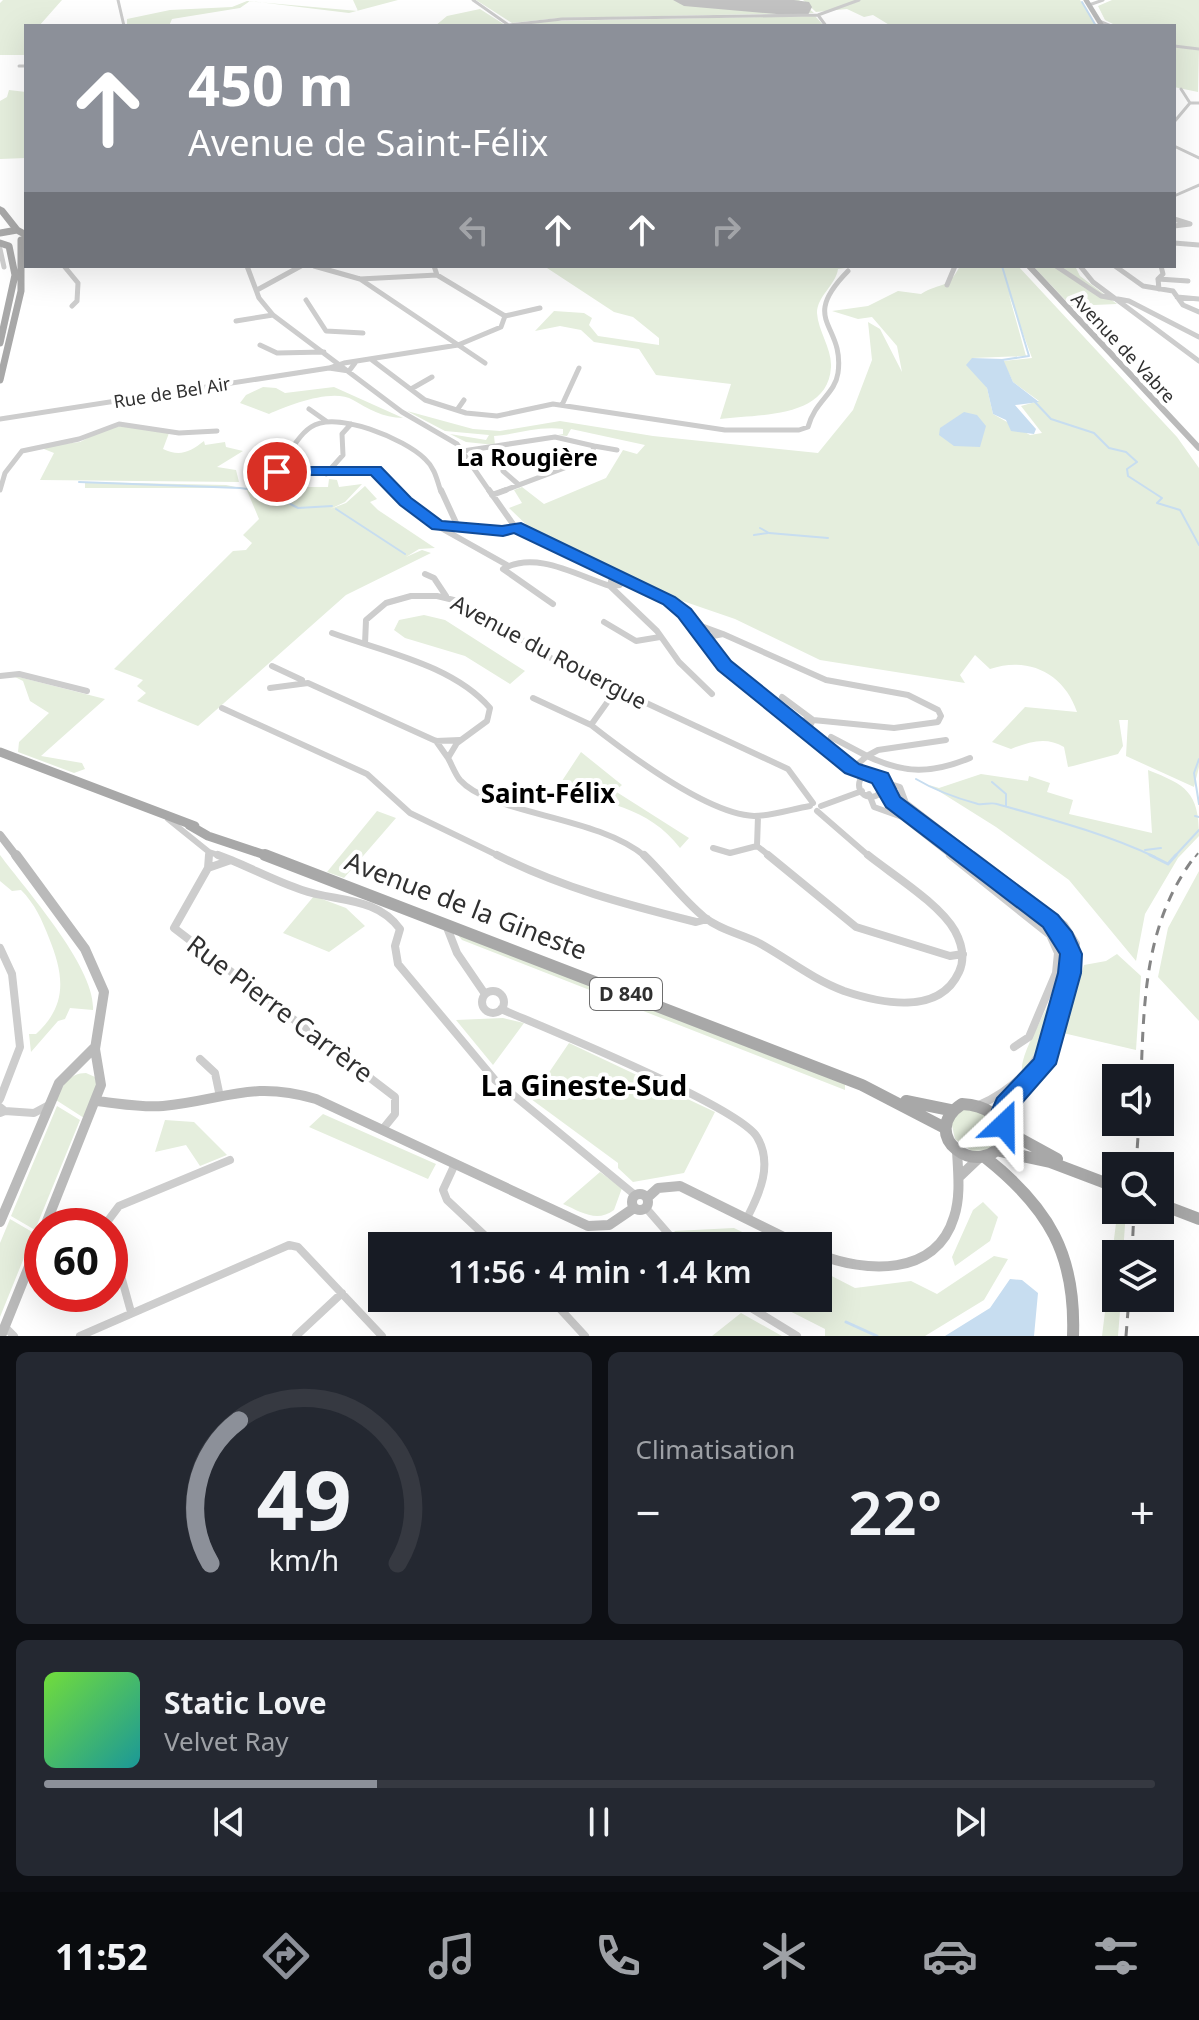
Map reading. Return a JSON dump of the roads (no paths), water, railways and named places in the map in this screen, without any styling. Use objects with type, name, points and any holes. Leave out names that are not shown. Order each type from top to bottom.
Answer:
[{"type":"main road","points":[[1088,2],[1101,24]]},
{"type":"main road","points":[[0,209],[23,234]]},
{"type":"main road","points":[[0,219],[4,229],[0,233]]},
{"type":"main road","points":[[0,233],[23,234]]},
{"type":"main road","points":[[0,243],[23,234]]},
{"type":"main road","points":[[0,380],[21,287],[22,267],[18,251],[23,234]]},
{"type":"main road","points":[[0,243],[9,246],[15,275],[0,343]]},
{"type":"main road","name":"Avenue de Vabre","points":[[1031,268],[1199,448]]},
{"type":"main road","name":"Avenue de la Gineste","points":[[0,750],[189,825],[208,836],[248,848],[388,908],[446,923],[890,1097],[943,1127]]},
{"type":"main road","points":[[0,835],[98,971],[105,1008],[95,1047],[96,1071],[101,1085],[52,1208]]},
{"type":"main road","points":[[0,1222],[4,1205],[64,1077],[95,1047]]},
{"type":"main road","points":[[75,1069],[96,1071]]},
{"type":"main road","points":[[95,1101],[159,1106],[249,1088],[301,1094],[588,1226],[609,1225],[658,1188],[680,1186],[774,1232]]},
{"type":"main road","name":"Avenue de la Gineste","points":[[890,1097],[950,1110]]},
{"type":"main road","points":[[832,1259],[853,1267],[881,1269],[903,1266],[944,1239],[953,1223],[959,1177],[957,1150],[943,1127],[950,1110],[962,1104],[979,1105],[1003,1125],[1053,1157],[1102,1178]]},
{"type":"main road","points":[[1000,1151],[1003,1125]]},
{"type":"main road","points":[[957,1150],[982,1158],[1021,1192],[1059,1241],[1073,1286],[1073,1336]]},
{"type":"main road","points":[[959,1177],[982,1158],[1000,1151],[1050,1162],[1102,1179]]},
{"type":"main road","points":[[1174,1206],[1199,1216]]},
{"type":"main road","points":[[7,1333],[24,1285]]},
{"type":"street","points":[[118,0],[124,24]]},
{"type":"street","points":[[473,0],[507,24]]},
{"type":"street","points":[[525,24],[562,19],[818,15],[859,0]]},
{"type":"street","points":[[1088,2],[1103,0]]},
{"type":"street","points":[[818,15],[825,24]]},
{"type":"street","points":[[1176,46],[1199,49]]},
{"type":"street","points":[[19,66],[24,66]]},
{"type":"street","points":[[1181,89],[1189,101],[1198,102]]},
{"type":"street","points":[[1176,119],[1189,101]]},
{"type":"street","points":[[1176,147],[1199,158]]},
{"type":"street","points":[[1176,192],[1199,185]]},
{"type":"street","points":[[1176,216],[1198,229]]},
{"type":"street","points":[[1178,227],[1187,222]]},
{"type":"street","points":[[1178,227],[1198,229]]},
{"type":"street","points":[[1176,243],[1199,245]]},
{"type":"street","points":[[0,249],[4,267]]},
{"type":"street","points":[[66,268],[78,283],[77,301],[72,306]]},
{"type":"street","points":[[248,268],[273,315],[402,412],[441,432],[463,451],[515,527],[669,600],[693,623],[724,666],[852,769],[870,775],[893,802],[1050,921],[1064,938],[1071,954]]},
{"type":"street","points":[[257,290],[297,268]]},
{"type":"street","points":[[321,268],[360,279],[485,363]]},
{"type":"street","points":[[435,268],[437,275],[470,299],[505,316],[540,308]]},
{"type":"street","points":[[947,285],[954,268]]},
{"type":"street","points":[[1058,268],[1081,286],[1116,300],[1129,301],[1199,337]]},
{"type":"street","points":[[1081,268],[1086,277],[1199,361]]},
{"type":"street","points":[[1116,268],[1143,286],[1173,291],[1183,305],[1199,312]]},
{"type":"street","points":[[1158,279],[1163,274],[1162,268]]},
{"type":"street","points":[[372,360],[425,400],[457,410],[497,416],[543,404],[562,405],[725,430],[799,430],[808,427],[813,409],[823,402],[837,378],[836,348],[825,327],[822,310],[833,286],[848,271]]},
{"type":"street","points":[[360,279],[437,275]]},
{"type":"street","points":[[1158,279],[1159,289]]},
{"type":"street","points":[[1158,279],[1188,281]]},
{"type":"street","points":[[1177,297],[1199,299]]},
{"type":"street","points":[[306,300],[324,332]]},
{"type":"street","points":[[236,321],[273,315]]},
{"type":"street","name":"Rue de Bel Air","points":[[0,421],[458,345],[489,335],[501,327],[505,316]]},
{"type":"street","points":[[306,339],[324,332],[363,333]]},
{"type":"street","points":[[260,345],[277,353],[324,352]]},
{"type":"street","points":[[349,371],[355,363]]},
{"type":"street","name":"Rue de Bel Air","points":[[329,368],[349,371]]},
{"type":"street","points":[[562,405],[579,368]]},
{"type":"street","points":[[411,389],[432,377]]},
{"type":"street","points":[[457,410],[464,400]]},
{"type":"street","points":[[309,409],[326,421],[369,428],[423,456],[433,467],[444,500],[458,527]]},
{"type":"street","points":[[277,472],[305,430],[326,421]]},
{"type":"street","points":[[0,490],[5,473],[22,451],[79,439],[106,427],[135,424],[179,433],[217,431]]},
{"type":"street","points":[[326,474],[343,455],[342,434],[351,424]]},
{"type":"street","points":[[463,451],[548,437],[617,450]]},
{"type":"street","points":[[594,446],[594,456]]},
{"type":"street","points":[[492,495],[604,454]]},
{"type":"street","points":[[257,476],[277,472],[326,474],[368,470],[381,473],[405,502],[438,526],[507,565],[537,561],[610,586],[620,585],[621,577]]},
{"type":"street","points":[[503,471],[519,485]]},
{"type":"street","points":[[438,526],[503,531],[512,531],[515,527]]},
{"type":"street","points":[[507,565],[504,572],[553,604]]},
{"type":"street","points":[[425,574],[434,578],[446,596]]},
{"type":"street","points":[[610,586],[712,694]]},
{"type":"street","name":"Avenue du Rouergue","points":[[365,644],[366,620],[379,607],[402,597],[446,596],[462,602],[554,660],[788,769],[824,820],[947,919],[958,934],[963,954]]},
{"type":"street","points":[[604,622],[609,628],[636,641],[660,637]]},
{"type":"street","points":[[693,623],[826,680],[908,695],[938,710],[941,716],[938,722],[894,728],[794,721]]},
{"type":"street","points":[[272,666],[436,741],[460,740],[478,733],[488,720],[490,707],[482,697],[450,676],[387,656],[365,644],[332,633]]},
{"type":"street","points":[[703,638],[723,634]]},
{"type":"street","points":[[0,676],[19,674],[87,691]]},
{"type":"street","points":[[270,688],[295,682],[308,683]]},
{"type":"street","points":[[591,725],[616,690]]},
{"type":"street","points":[[782,697],[813,720]]},
{"type":"street","points":[[533,698],[591,725],[646,769],[738,814],[758,816],[815,807],[851,794],[861,788],[870,775]]},
{"type":"street","points":[[222,708],[367,774],[417,817],[547,880],[594,897],[665,915],[696,922],[707,919]]},
{"type":"street","points":[[807,731],[813,720]]},
{"type":"street","points":[[831,737],[901,772],[917,773],[949,767],[970,758]]},
{"type":"street","points":[[448,758],[460,740]]},
{"type":"street","points":[[852,769],[878,750],[946,740]]},
{"type":"street","points":[[436,741],[459,779],[479,793],[596,829],[639,850],[707,919],[755,942],[829,985],[895,1003],[926,1000],[940,994],[955,981],[963,954],[950,956],[866,932],[757,846]]},
{"type":"street","points":[[852,769],[874,807],[902,817],[1050,935],[1058,953],[1056,973],[1029,1037],[1014,1047]]},
{"type":"street","points":[[861,788],[900,787],[906,803],[1064,925],[1076,944],[1049,1040],[1052,1045],[1044,1064],[1006,1105],[1003,1125]]},
{"type":"street","points":[[162,814],[209,852],[324,896],[388,908],[400,929],[395,946],[398,964],[483,1067],[528,1110],[607,1167],[667,1232]]},
{"type":"street","points":[[757,846],[758,816]]},
{"type":"street","points":[[713,848],[730,853],[757,846]]},
{"type":"street","name":"Rue Pierre Carrère","points":[[209,852],[208,868],[174,928],[395,1097],[395,1114],[382,1130]]},
{"type":"street","points":[[208,868],[231,860]]},
{"type":"street","points":[[446,923],[457,953],[485,994]]},
{"type":"street","points":[[0,1099],[20,1047],[12,974],[1,952]]},
{"type":"street","points":[[503,1005],[484,1009],[481,1000],[485,994],[496,992],[503,1005],[518,1014],[747,1124],[761,1142],[767,1169],[747,1218]]},
{"type":"street","points":[[979,1105],[1026,1076],[1044,1041],[1049,1040]]},
{"type":"street","points":[[200,1059],[215,1073],[219,1092]]},
{"type":"street","points":[[2,1110],[34,1113],[50,1104]]},
{"type":"street","points":[[34,1113],[41,1126]]},
{"type":"street","points":[[118,1208],[230,1160]]},
{"type":"street","points":[[455,1164],[443,1190],[447,1200],[481,1232]]},
{"type":"street","points":[[80,1336],[289,1245],[298,1247],[382,1336]]},
{"type":"street","points":[[296,1336],[342,1293]]},
{"type":"street","points":[[128,1301],[131,1312]]},
{"type":"street","points":[[563,1312],[585,1336]]},
{"type":"street","points":[[758,1312],[797,1336]]},
{"type":"water","points":[[972,358],[1003,359],[1013,382],[1039,402],[1015,405],[1036,429],[1034,434],[1011,431],[1006,420],[993,414],[987,388],[966,365]]},
{"type":"water","points":[[964,412],[977,415],[986,426],[980,447],[954,446],[939,435],[940,428]]},
{"type":"water","points":[[1010,1279],[1022,1280],[1038,1293],[1034,1336],[945,1336],[990,1308]]},
{"type":"waterway","points":[[1082,2],[1095,24]]},
{"type":"waterway","points":[[1002,360],[1029,356],[1003,268]]},
{"type":"waterway","points":[[1035,402],[1051,419],[1094,433],[1109,448],[1126,452],[1137,462],[1127,469],[1128,476],[1162,498],[1157,503],[1180,510],[1199,545]]},
{"type":"waterway","points":[[79,482],[240,488],[268,492],[298,508],[332,506]]},
{"type":"waterway","points":[[336,509],[405,554]]},
{"type":"waterway","points":[[760,528],[769,533],[828,538]]},
{"type":"waterway","points":[[754,535],[768,533]]},
{"type":"waterway","points":[[1199,759],[1194,773],[1199,804]]},
{"type":"waterway","points":[[916,779],[962,799],[978,804],[995,803],[1057,821],[1155,857]]},
{"type":"waterway","points":[[992,782],[1006,794],[1006,806]]},
{"type":"waterway","points":[[1195,816],[1199,817]]},
{"type":"waterway","points":[[1174,857],[1199,830]]},
{"type":"waterway","points":[[1145,850],[1161,848]]},
{"type":"waterway","points":[[1150,855],[1168,864],[1176,855]]},
{"type":"waterway","points":[[846,1322],[877,1336]]},
{"type":"railway","points":[[1195,857],[1199,852]]},
{"type":"railway","points":[[1142,1064],[1146,990],[1157,933],[1166,906],[1196,855]]},
{"type":"railway","points":[[1137,1152],[1138,1136]]},
{"type":"railway","points":[[1133,1224],[1133,1240]]},
{"type":"railway","points":[[1126,1336],[1128,1312]]},
{"type":"district","name":"La Rougière","points":[[527,458]]},
{"type":"district","name":"Saint-Félix","points":[[548,794]]},
{"type":"district","name":"La Gineste-Sud","points":[[584,1086]]}]
